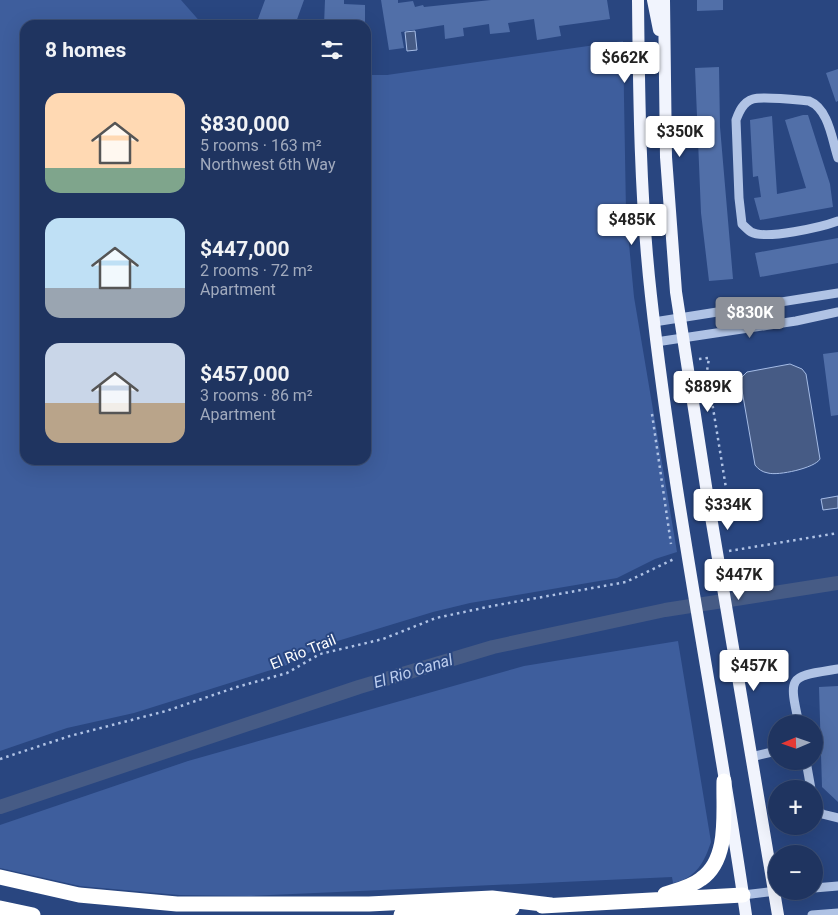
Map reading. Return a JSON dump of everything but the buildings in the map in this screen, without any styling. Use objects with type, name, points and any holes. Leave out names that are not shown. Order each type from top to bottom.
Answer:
[{"type":"highway","points":[[647,900],[696,883],[714,866],[721,846],[724,781]]},
{"type":"highway","points":[[0,877],[79,896],[177,904],[369,904],[492,898],[551,906]]},
{"type":"highway","points":[[401,915],[743,895]]},
{"type":"highway","points":[[0,908],[33,915]]},
{"type":"main road","points":[[638,0],[641,167],[656,342],[690,577],[746,915]]},
{"type":"main road","points":[[653,0],[665,56]]},
{"type":"main road","points":[[664,0],[669,205],[680,318],[730,633],[768,852]]},
{"type":"main road","points":[[776,900],[778,915]]},
{"type":"street","points":[[838,158],[823,112],[818,104],[809,101],[753,99],[744,104],[739,112],[736,120],[737,165],[742,224],[752,232],[765,235],[826,225],[838,221]]},
{"type":"street","points":[[654,322],[838,293]]},
{"type":"street","points":[[656,342],[796,321],[838,312]]},
{"type":"street","points":[[797,715],[792,691],[793,684],[803,675],[838,669]]},
{"type":"street","points":[[751,757],[768,753]]},
{"type":"street","points":[[823,814],[838,818]]},
{"type":"street","points":[[823,887],[838,886]]},
{"type":"street","points":[[743,895],[768,892]]},
{"type":"street","points":[[812,915],[838,913]]},
{"type":"path","points":[[709,358],[707,371],[726,488],[725,522]]},
{"type":"path","points":[[728,544],[730,552],[838,533]]},
{"type":"path","name":"El Rio Trail","points":[[0,759],[70,736],[166,712],[237,687],[287,673],[320,654],[382,639],[436,618],[626,582],[674,559]]},
{"type":"shaded area","points":[[0,0],[181,0],[199,20],[20,20],[20,465],[371,465],[371,75],[387,75],[623,41],[626,212],[634,297],[677,552],[655,559],[617,578],[470,603],[433,612],[321,646],[287,665],[134,713],[67,728],[0,751]]},
{"type":"shaded area","points":[[415,31],[417,50],[407,51],[405,32]]},
{"type":"shaded area","points":[[790,364],[802,369],[806,374],[820,459],[796,471],[773,474],[760,470],[755,465],[740,379],[747,372]]},
{"type":"shaded area","points":[[838,496],[838,508],[823,510],[821,499]]},
{"type":"shaded area","points":[[678,641],[711,842],[702,863],[693,873],[681,881],[673,883],[672,877],[251,896],[179,895],[80,886],[0,868],[0,825],[188,761],[524,666]]},
{"type":"waterway","name":"El Rio Canal","points":[[0,807],[359,687],[493,647],[665,610],[838,583]]}]
